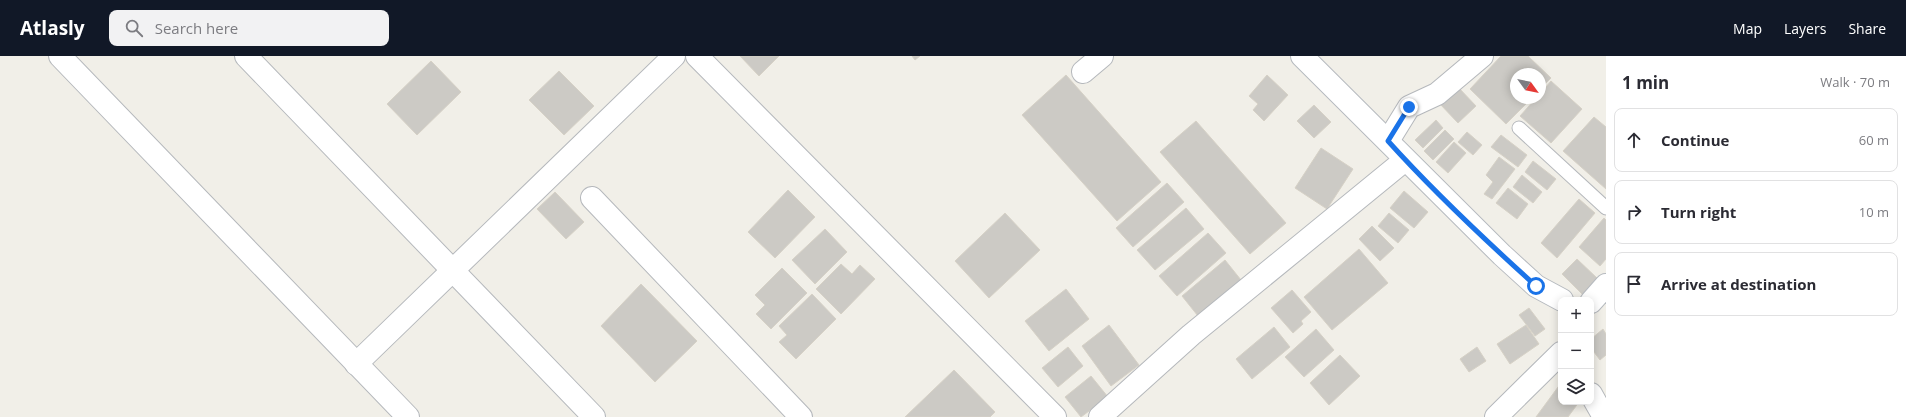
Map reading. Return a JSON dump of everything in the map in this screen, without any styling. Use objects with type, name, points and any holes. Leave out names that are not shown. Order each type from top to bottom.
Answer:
[{"type":"street","points":[[60,56],[408,417]]},
{"type":"street","points":[[246,56],[594,417]]},
{"type":"street","points":[[356,364],[674,56]]},
{"type":"street","points":[[697,56],[1055,417]]},
{"type":"street","points":[[1083,72],[1102,56]]},
{"type":"street","points":[[1302,56],[1502,255],[1536,286],[1558,298]]},
{"type":"street","points":[[1388,141],[1409,107],[1437,94],[1482,56]]},
{"type":"street","points":[[1100,417],[1191,335],[1405,160]]},
{"type":"street","points":[[592,198],[801,417]]},
{"type":"street","points":[[1594,299],[1606,285]]},
{"type":"street","points":[[1594,308],[1606,307]]},
{"type":"street","points":[[1496,417],[1558,356]]},
{"type":"street","points":[[1594,399],[1604,417]]},
{"type":"lane","points":[[1519,128],[1606,208]]},
{"type":"building","points":[[740,56],[779,56],[759,76]]},
{"type":"building","points":[[912,56],[920,56],[915,60]]},
{"type":"building","points":[[1501,56],[1528,56],[1541,68],[1510,68],[1510,104],[1526,104],[1506,124],[1470,89]]},
{"type":"building","points":[[431,61],[461,92],[417,135],[387,104]]},
{"type":"building","points":[[559,71],[594,106],[564,135],[529,100]]},
{"type":"building","points":[[1546,73],[1551,78],[1546,83]]},
{"type":"building","points":[[1066,75],[1161,182],[1117,221],[1022,115]]},
{"type":"building","points":[[1267,75],[1288,95],[1264,121],[1253,110],[1258,104],[1249,96]]},
{"type":"building","points":[[1551,81],[1582,109],[1551,143],[1520,116],[1531,104],[1546,104],[1546,87]]},
{"type":"building","points":[[1458,87],[1476,106],[1458,123],[1440,104]]},
{"type":"building","points":[[1314,105],[1331,122],[1314,138],[1297,121]]},
{"type":"building","points":[[1594,117],[1606,127],[1606,189],[1563,151]]},
{"type":"building","points":[[1436,120],[1443,128],[1423,148],[1415,140]]},
{"type":"building","points":[[1196,121],[1286,223],[1250,254],[1160,152]]},
{"type":"building","points":[[1445,130],[1454,139],[1433,160],[1424,151]]},
{"type":"building","points":[[1467,132],[1482,145],[1473,155],[1458,142]]},
{"type":"building","points":[[1501,135],[1527,155],[1518,167],[1491,147]]},
{"type":"building","points":[[1454,142],[1466,153],[1448,173],[1436,162]]},
{"type":"building","points":[[1321,148],[1353,169],[1327,209],[1295,188]]},
{"type":"building","points":[[1499,157],[1515,169],[1492,199],[1484,194],[1493,182],[1486,175]]},
{"type":"building","points":[[1533,161],[1556,179],[1547,190],[1525,172]]},
{"type":"building","points":[[1522,175],[1542,192],[1533,203],[1513,187]]},
{"type":"building","points":[[1167,183],[1184,202],[1133,247],[1116,228]]},
{"type":"building","points":[[1508,188],[1528,204],[1517,219],[1496,203]]},
{"type":"building","points":[[788,190],[815,217],[775,258],[748,232]]},
{"type":"building","points":[[1404,191],[1428,212],[1414,228],[1390,208]]},
{"type":"building","points":[[555,192],[584,222],[566,239],[537,209]]},
{"type":"building","points":[[1579,199],[1595,213],[1557,258],[1541,243]]},
{"type":"building","points":[[1186,208],[1204,229],[1155,270],[1137,250]]},
{"type":"building","points":[[1005,213],[1040,250],[989,298],[955,261]]},
{"type":"building","points":[[1389,213],[1409,230],[1398,243],[1378,226]]},
{"type":"building","points":[[1604,218],[1606,220],[1606,259],[1600,266],[1579,247]]},
{"type":"building","points":[[1372,226],[1394,248],[1380,261],[1359,239]]},
{"type":"building","points":[[825,229],[847,252],[815,284],[792,260]]},
{"type":"building","points":[[1208,233],[1226,253],[1177,296],[1159,276]]},
{"type":"building","points":[[1359,249],[1388,283],[1332,330],[1304,297]]},
{"type":"building","points":[[1577,259],[1598,279],[1583,295],[1562,274]]},
{"type":"building","points":[[1225,260],[1241,280],[1198,316],[1182,296]]},
{"type":"building","points":[[841,264],[852,274],[860,265],[875,279],[841,314],[816,289]]},
{"type":"building","points":[[782,268],[807,293],[771,329],[756,314],[765,305],[755,295]]},
{"type":"building","points":[[641,284],[697,341],[655,382],[601,326]]},
{"type":"building","points":[[1066,289],[1089,319],[1049,351],[1025,321]]},
{"type":"building","points":[[1292,290],[1311,312],[1301,321],[1303,324],[1293,333],[1271,308]]},
{"type":"building","points":[[812,294],[836,319],[796,359],[779,342],[787,335],[779,326]]},
{"type":"building","points":[[1529,308],[1545,329],[1535,336],[1519,315]]},
{"type":"building","points":[[1109,325],[1139,365],[1111,386],[1082,346]]},
{"type":"building","points":[[1526,325],[1539,344],[1510,364],[1497,344]]},
{"type":"building","points":[[1274,327],[1290,347],[1252,379],[1236,359]]},
{"type":"building","points":[[1316,329],[1334,350],[1304,377],[1285,357]]},
{"type":"building","points":[[1603,329],[1606,334],[1606,355],[1600,360],[1594,352],[1594,336]]},
{"type":"building","points":[[1068,347],[1083,366],[1058,387],[1042,368]]},
{"type":"building","points":[[1477,347],[1486,361],[1469,372],[1460,359]]},
{"type":"building","points":[[1340,355],[1360,376],[1329,405],[1310,383]]},
{"type":"building","points":[[954,370],[995,412],[990,417],[905,417]]},
{"type":"building","points":[[1091,376],[1108,397],[1081,417],[1065,397]]},
{"type":"building","points":[[1558,387],[1558,405],[1577,405],[1568,417],[1536,417]]},
{"type":"route","points":[[1409,107],[1388,141],[1405,160],[1502,255],[1536,286]]}]
